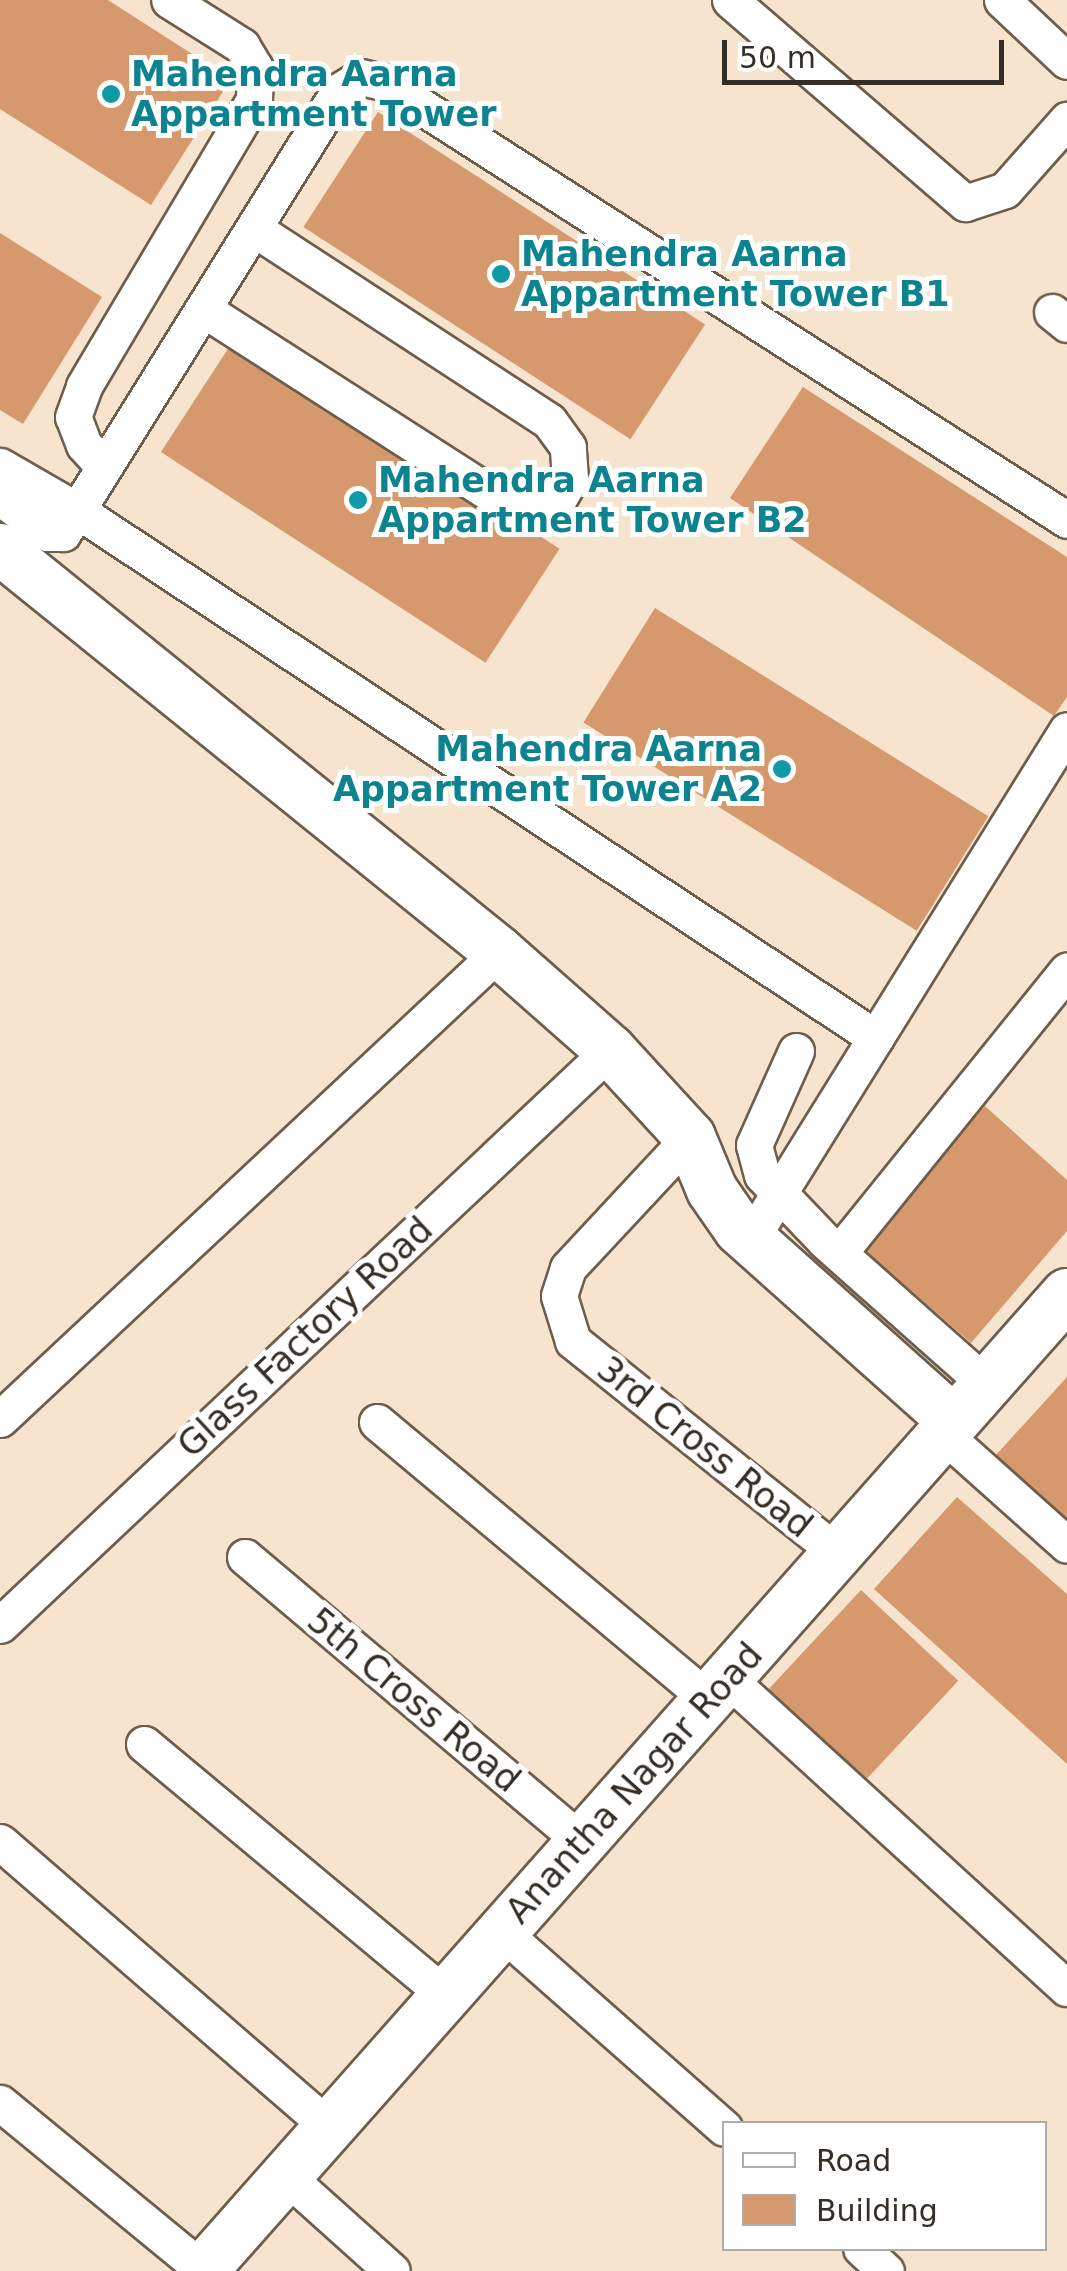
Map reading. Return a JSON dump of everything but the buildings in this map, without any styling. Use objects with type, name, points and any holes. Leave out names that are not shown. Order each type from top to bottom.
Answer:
[{"type":"street","points":[[104,466],[84,445],[74,417],[84,386],[254,100],[254,68],[242,46],[169,0]]},
{"type":"street","points":[[730,0],[966,204],[1005,190],[1067,120]]},
{"type":"street","points":[[1002,0],[1067,61]]},
{"type":"street","points":[[0,497],[47,533],[62,534],[339,91],[361,78],[382,82],[1067,520]]},
{"type":"street","points":[[204,309],[524,511],[554,505],[570,480],[568,447],[549,421],[254,229]]},
{"type":"street","points":[[0,466],[78,511],[876,1038]]},
{"type":"street","points":[[0,549],[498,952],[610,1050],[690,1136],[712,1190],[750,1240],[961,1414]]},
{"type":"street","points":[[750,1240],[1067,730]]},
{"type":"street","points":[[0,1419],[498,952]]},
{"type":"street","points":[[838,1253],[1067,970]]},
{"type":"street","name":"Glass Factory Road","points":[[0,1625],[610,1050]]},
{"type":"street","points":[[796,1052],[754,1146],[762,1175],[838,1253],[1067,1546]]},
{"type":"street","name":"3rd Cross Road","points":[[690,1136],[568,1268],[558,1296],[573,1340],[838,1553]]},
{"type":"street","name":"Anantha Nagar Road","points":[[202,2270],[1067,1294]]},
{"type":"street","points":[[377,1422],[718,1689],[1067,1988]]},
{"type":"street","name":"5th Cross Road","points":[[245,1558],[582,1842]]},
{"type":"street","points":[[144,1744],[446,1996]]},
{"type":"street","points":[[0,1842],[329,2127]]},
{"type":"street","points":[[502,1932],[722,2126]]},
{"type":"street","points":[[0,2102],[202,2270]]},
{"type":"street","points":[[286,2176],[392,2271]]},
{"type":"street","points":[[864,2251],[886,2271]]},
{"type":"place","name":"Mahendra Aarna Appartment Tower","points":[[111,94]]},
{"type":"place","name":"Mahendra Aarna Appartment Tower B1","points":[[501,274]]},
{"type":"place","name":"Mahendra Aarna Appartment Tower B2","points":[[358,500]]},
{"type":"place","name":"Mahendra Aarna Appartment Tower A2","points":[[782,769]]}]
